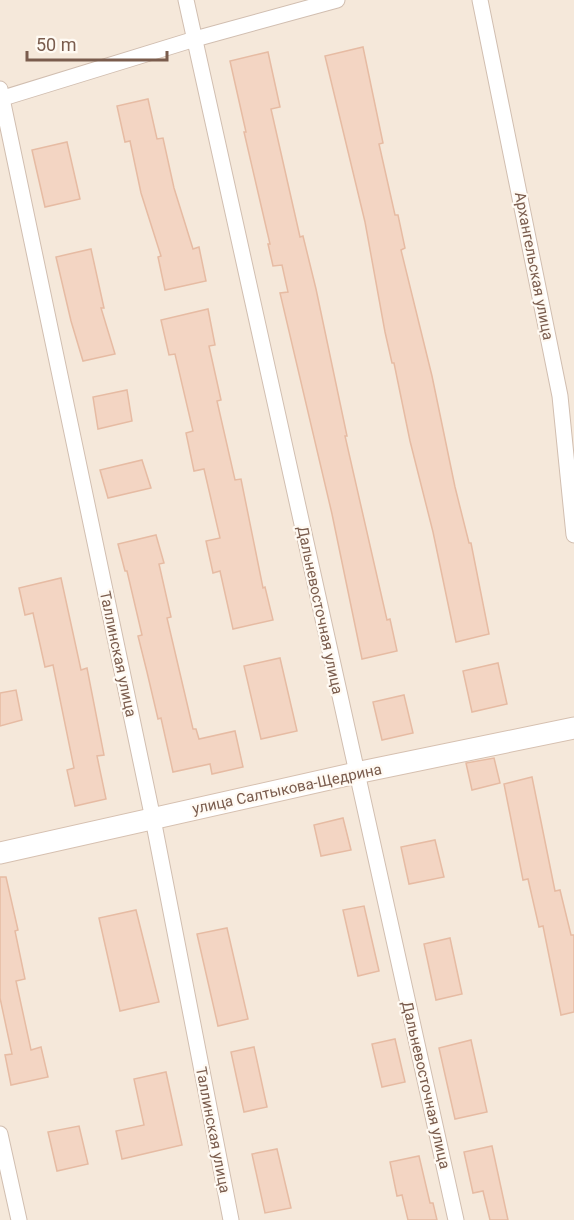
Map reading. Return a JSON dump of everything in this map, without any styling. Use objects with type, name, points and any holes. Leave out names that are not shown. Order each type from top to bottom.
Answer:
[{"type":"street","name":"Дальневосточная улица","points":[[186,0],[456,1220]]},
{"type":"street","points":[[1,95],[337,0]]},
{"type":"street","name":"Архангельская улица","points":[[480,0],[560,396],[574,535]]},
{"type":"street","name":"Таллинская улица","points":[[1,95],[153,819],[231,1220]]},
{"type":"street","name":"улица Салтыкова-Щедрина","points":[[0,853],[356,773],[574,728]]},
{"type":"street","points":[[0,1134],[19,1220]]},
{"type":"shaded area","points":[[0,0],[574,0],[574,1220],[0,1220]]},
{"type":"building","points":[[363,47],[383,143],[379,144],[405,248],[401,250],[432,376],[455,487],[469,543],[471,543],[489,634],[456,642],[433,532],[385,332],[365,222],[325,56]]},
{"type":"building","points":[[268,52],[280,107],[271,109],[300,237],[303,236],[316,289],[347,436],[345,436],[387,620],[390,619],[397,651],[362,659],[332,514],[280,293],[288,292],[282,265],[273,266],[230,61]]},
{"type":"building","points":[[148,99],[157,139],[163,138],[174,188],[193,249],[199,247],[206,281],[165,290],[158,257],[161,256],[141,193],[130,141],[125,142],[117,106]]},
{"type":"building","points":[[67,142],[80,199],[45,207],[32,150]]},
{"type":"building","points":[[91,249],[104,308],[101,308],[115,354],[83,361],[56,257]]},
{"type":"building","points":[[208,309],[215,345],[209,346],[221,400],[217,401],[235,480],[241,479],[263,588],[265,587],[273,620],[233,629],[220,571],[213,573],[206,541],[220,538],[204,469],[194,471],[186,433],[193,431],[175,354],[169,355],[161,320]]},
{"type":"building","points":[[127,390],[132,421],[98,429],[93,397]]},
{"type":"building","points":[[142,460],[151,488],[108,498],[100,470]]},
{"type":"building","points":[[156,535],[164,563],[159,564],[171,617],[167,618],[193,729],[196,729],[199,739],[235,731],[243,767],[212,774],[210,764],[173,772],[161,718],[158,719],[138,636],[142,635],[127,571],[125,571],[118,544]]},
{"type":"building","points":[[61,578],[81,670],[87,668],[104,755],[97,756],[106,799],[75,806],[67,770],[74,768],[53,665],[45,667],[33,613],[25,615],[19,588]]},
{"type":"building","points":[[280,658],[297,731],[261,739],[244,666]]},
{"type":"building","points":[[498,663],[507,704],[472,712],[463,671]]},
{"type":"building","points":[[16,690],[22,720],[0,726],[0,693]]},
{"type":"building","points":[[404,695],[413,733],[382,740],[373,702]]},
{"type":"building","points":[[494,758],[500,783],[472,790],[466,763]]},
{"type":"building","points":[[532,777],[555,891],[560,890],[571,935],[574,935],[574,1012],[561,1015],[543,926],[539,927],[528,879],[523,880],[504,784]]},
{"type":"building","points":[[343,818],[351,850],[321,856],[314,825]]},
{"type":"building","points":[[435,840],[444,877],[409,884],[401,847]]},
{"type":"building","points":[[0,877],[6,877],[18,930],[15,931],[25,979],[16,981],[31,1050],[41,1047],[48,1077],[11,1085],[5,1055],[12,1054],[0,998]]},
{"type":"building","points":[[364,906],[379,971],[358,976],[343,910]]},
{"type":"building","points":[[136,910],[159,1002],[120,1011],[99,918]]},
{"type":"building","points":[[227,928],[248,1019],[218,1026],[197,934]]},
{"type":"building","points":[[450,938],[462,994],[436,1000],[424,944]]},
{"type":"building","points":[[395,1039],[405,1082],[382,1087],[372,1044]]},
{"type":"building","points":[[471,1040],[487,1112],[455,1119],[439,1048]]},
{"type":"building","points":[[254,1047],[267,1107],[244,1112],[231,1052]]},
{"type":"building","points":[[166,1072],[182,1145],[122,1159],[116,1131],[144,1125],[134,1079]]},
{"type":"building","points":[[79,1126],[88,1164],[57,1171],[48,1132]]},
{"type":"building","points":[[492,1146],[508,1220],[490,1220],[483,1191],[473,1193],[464,1152]]},
{"type":"building","points":[[277,1149],[291,1208],[265,1213],[252,1154]]},
{"type":"building","points":[[419,1156],[430,1203],[433,1203],[437,1220],[408,1220],[402,1195],[397,1196],[390,1162]]}]
